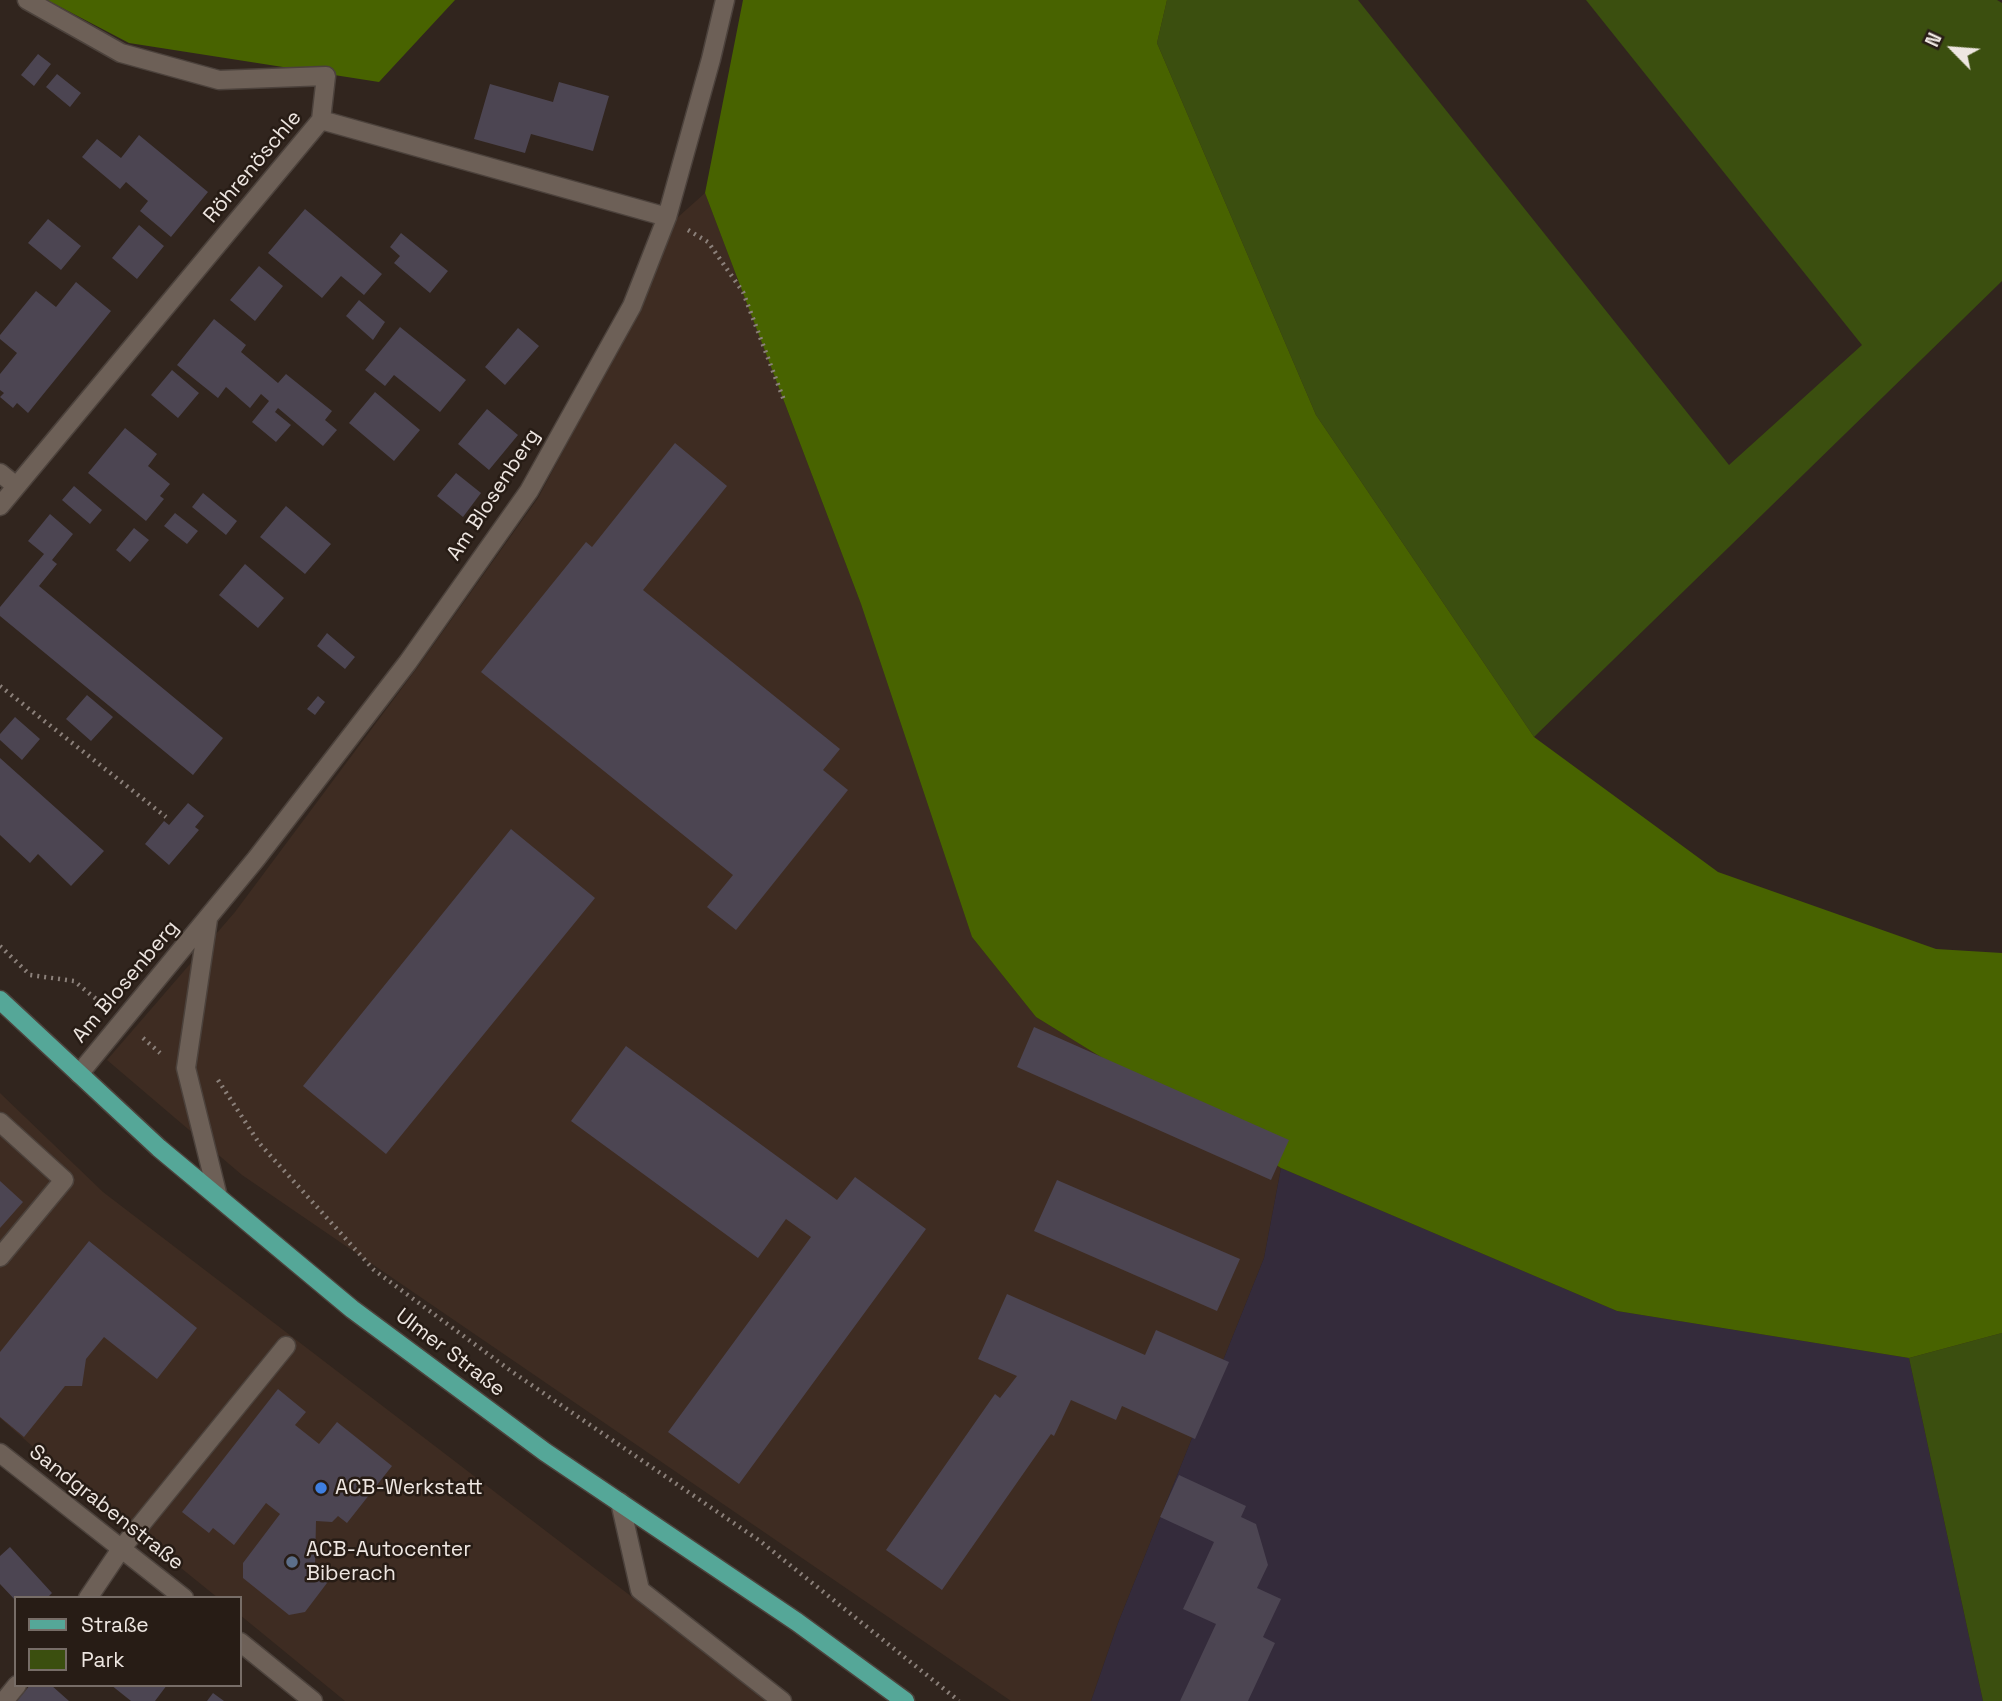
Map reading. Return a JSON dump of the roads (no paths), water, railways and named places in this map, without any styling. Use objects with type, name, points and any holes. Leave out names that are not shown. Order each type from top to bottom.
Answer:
[{"type":"main road","name":"Ulmer Straße","points":[[0,1000],[159,1148],[352,1309],[545,1452],[797,1622],[905,1701]]},
{"type":"street","points":[[27,0],[121,53],[219,80],[326,76],[321,120]]},
{"type":"street","name":"Am Blosenberg","points":[[79,1074],[208,919],[408,662],[529,491],[632,306],[667,217],[711,59],[724,0]]},
{"type":"street","name":"Röhrenöschle","points":[[0,506],[321,120],[667,217]]},
{"type":"street","points":[[0,473],[16,486]]},
{"type":"street","name":"Am Blosenberg","points":[[208,919],[186,1068],[218,1197]]},
{"type":"street","points":[[0,1122],[64,1180],[0,1256]]},
{"type":"street","points":[[89,1596],[121,1549],[286,1346]]},
{"type":"street","name":"Sandgrabenstraße","points":[[0,1453],[181,1596]]},
{"type":"street","points":[[620,1502],[640,1590],[782,1701]]},
{"type":"street","points":[[242,1644],[313,1701]]},
{"type":"street","points":[[4,1701],[15,1687]]},
{"type":"place","name":"ACB-Werkstatt","points":[[321,1488]]},
{"type":"place","name":"ACB-Autocenter Biberach","points":[[292,1562]]}]
